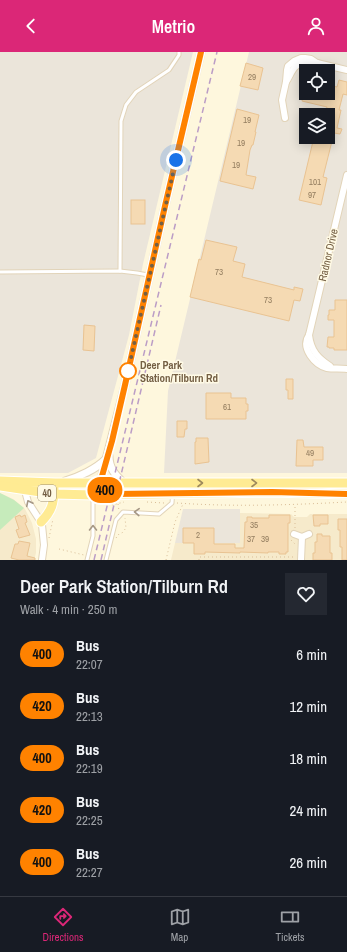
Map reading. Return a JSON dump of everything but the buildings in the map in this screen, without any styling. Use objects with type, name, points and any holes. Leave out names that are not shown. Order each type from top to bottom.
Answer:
[{"type":"main road","name":"40","points":[[0,481],[54,494],[114,494],[172,498],[215,493],[272,492],[347,494]]},
{"type":"main road","name":"40","points":[[0,486],[100,482],[347,483]]},
{"type":"main road","points":[[100,482],[104,490],[114,494]]},
{"type":"main road","points":[[94,495],[100,482]]},
{"type":"main road","points":[[41,522],[50,513],[55,483]]},
{"type":"main road","points":[[215,483],[215,493]]},
{"type":"street","points":[[100,482],[125,385],[201,52]]},
{"type":"street","points":[[285,118],[282,100],[286,82],[297,65],[304,63],[317,63],[347,70]]},
{"type":"street","name":"Radnor Drive","points":[[347,175],[306,344],[314,360],[320,365],[328,368],[347,369]]},
{"type":"street","points":[[109,448],[112,470],[124,483]]},
{"type":"street","points":[[55,483],[79,476],[106,459]]},
{"type":"street","points":[[24,486],[28,502],[41,522],[44,540],[42,560]]},
{"type":"street","points":[[293,533],[302,537]]},
{"type":"street","points":[[302,537],[308,534]]},
{"type":"street","points":[[301,560],[302,537]]},
{"type":"lane","points":[[120,271],[122,121],[126,104],[136,92],[169,70],[179,55],[179,52]]},
{"type":"lane","points":[[0,272],[120,271],[150,276]]},
{"type":"lane","points":[[106,560],[116,520],[122,512],[159,514],[172,498],[172,484],[158,483]]},
{"type":"lane","points":[[87,560],[93,536],[94,495]]},
{"type":"path","points":[[148,502],[172,498],[183,504],[215,505],[296,505],[347,502]]},
{"type":"path","points":[[108,504],[113,505],[126,502]]},
{"type":"path","points":[[116,538],[118,534],[122,533],[126,528],[125,517],[118,510],[118,504]]},
{"type":"path","points":[[166,560],[175,522],[183,504]]},
{"type":"path","points":[[295,544],[291,540],[296,505]]},
{"type":"path","points":[[49,539],[54,517]]},
{"type":"path","points":[[59,549],[88,556]]},
{"type":"path","points":[[199,560],[200,557],[296,557],[296,560]]},
{"type":"shaded area","points":[[0,52],[193,52],[143,264],[129,335],[96,458],[68,473],[0,473]]},
{"type":"shaded area","points":[[249,52],[347,52],[347,473],[164,473],[168,391]]},
{"type":"shaded area","points":[[0,493],[13,499],[25,509],[32,523],[36,539],[36,553],[34,560],[0,560]]},
{"type":"shaded area","points":[[183,509],[240,509],[240,543],[175,543]]},
{"type":"shaded area","points":[[240,513],[291,514],[294,517],[307,517],[310,514],[347,514],[347,560],[171,560],[175,543],[239,543]]},
{"type":"green space","points":[[0,493],[14,500],[24,508],[0,530]]},
{"type":"railway","points":[[94,560],[217,52]]},
{"type":"railway","points":[[101,560],[161,305]]},
{"type":"bus line","name":"400","points":[[201,52],[112,441],[100,482],[104,490],[114,494],[272,492],[347,494]]},
{"type":"place","name":"Deer Park Station/Tilburn Rd","points":[[128,371]]},
{"type":"route","points":[[128,371],[176,160]]}]
